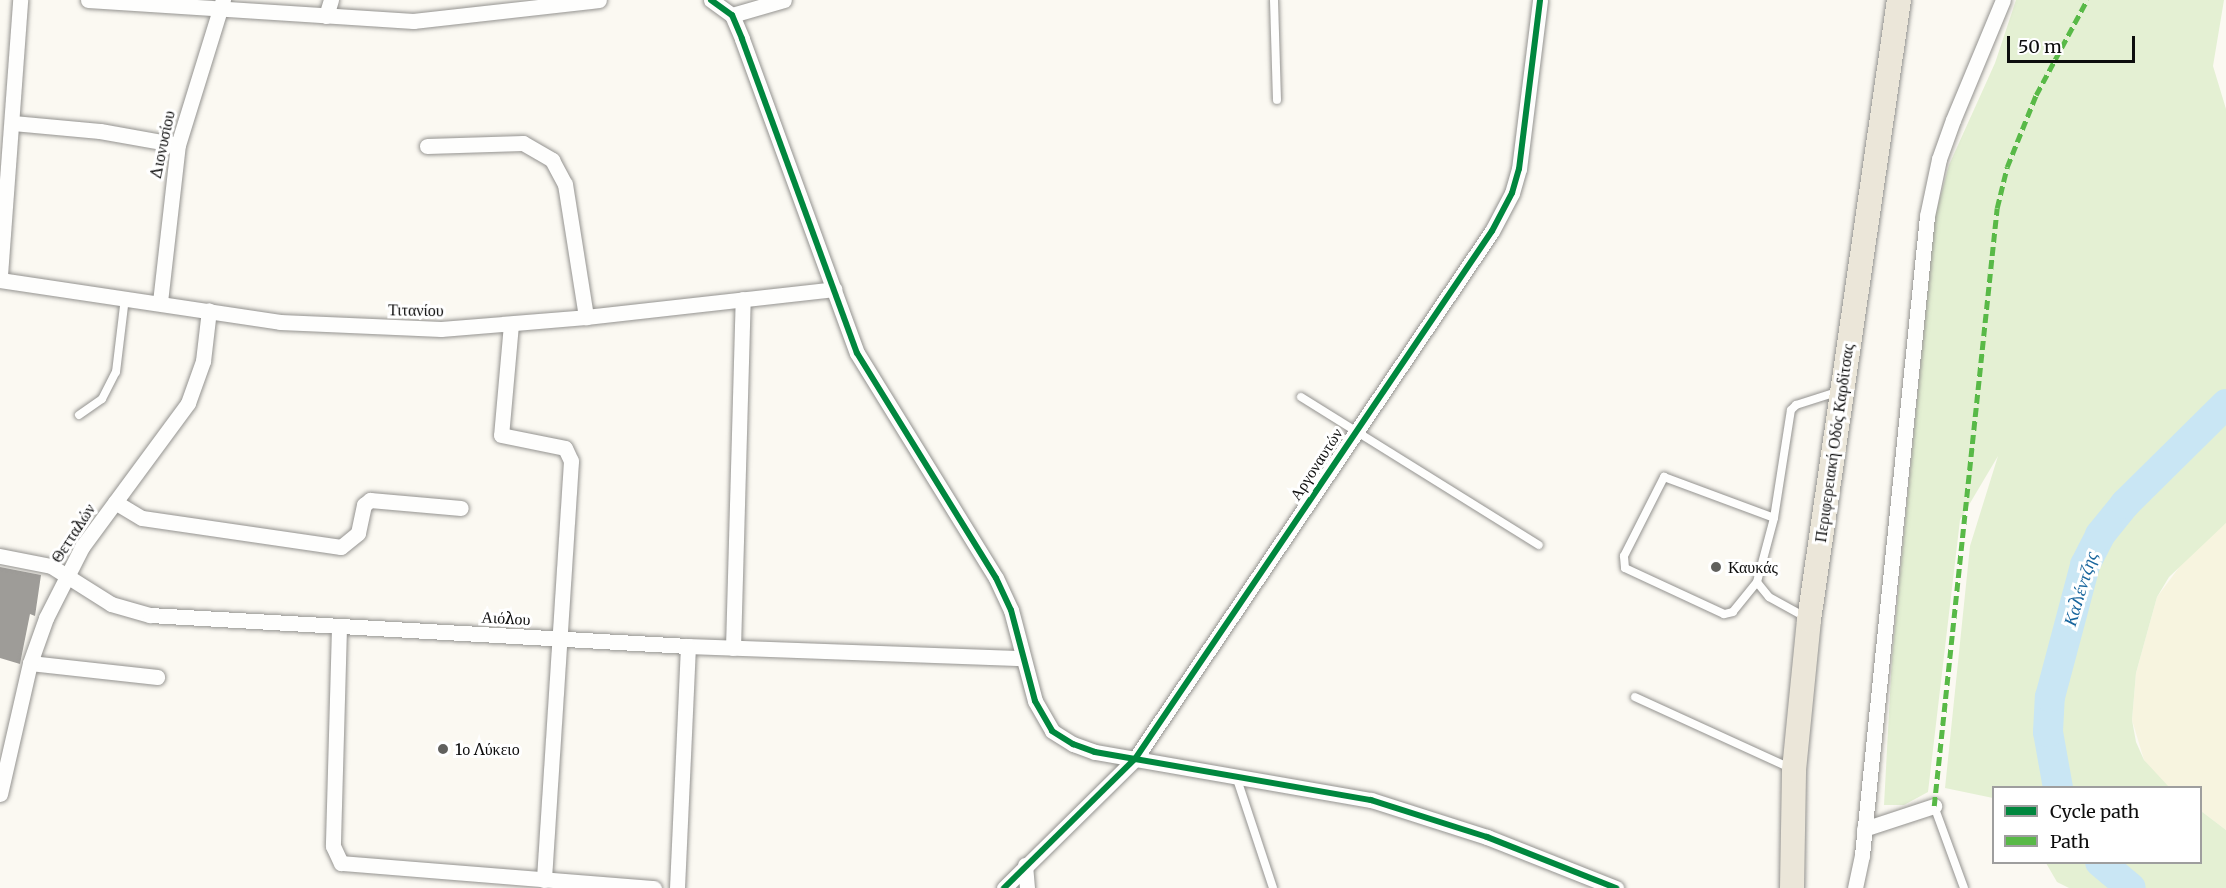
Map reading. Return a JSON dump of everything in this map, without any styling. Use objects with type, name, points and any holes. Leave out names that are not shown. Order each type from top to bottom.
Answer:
[{"type":"main road","name":"Περιφερειακή Οδός Καρδίτσας","points":[[1792,888],[1794,770],[1809,620],[1899,0]]},
{"type":"street","points":[[0,278],[13,123],[20,0]]},
{"type":"street","points":[[88,0],[222,4],[326,16],[438,20],[599,0]]},
{"type":"street","points":[[326,16],[331,0]]},
{"type":"street","points":[[711,0],[732,15],[857,353],[996,578],[1011,610],[1038,709],[1052,731],[1084,748],[1135,759],[1324,790],[1411,812],[1616,888]]},
{"type":"street","points":[[732,15],[784,0]]},
{"type":"street","name":"Αργοναυτών","points":[[1004,888],[1135,759],[1354,431],[1492,231],[1512,194],[1522,146],[1539,0]]},
{"type":"street","points":[[1855,888],[1864,829],[1927,216],[1938,159],[2003,0]]},
{"type":"street","name":"Διονυσίου","points":[[160,302],[178,145],[222,4]]},
{"type":"street","points":[[13,123],[100,131],[178,145]]},
{"type":"street","points":[[427,146],[524,143],[552,160],[565,184],[586,317]]},
{"type":"street","name":"Τιτανίου","points":[[0,278],[280,322],[441,329],[586,317],[834,289]]},
{"type":"street","points":[[733,648],[743,298]]},
{"type":"street","name":"Θετταλών","points":[[0,794],[7,737],[30,663],[66,575],[115,502],[188,403],[203,361],[208,310]]},
{"type":"street","points":[[511,324],[501,435],[565,448],[571,457],[544,880]]},
{"type":"street","points":[[115,502],[142,518],[341,547],[358,533],[364,505],[370,500],[461,508]]},
{"type":"street","name":"Αιόλου","points":[[0,556],[51,566],[111,604],[136,613],[559,640],[1023,658]]},
{"type":"street","points":[[339,627],[333,846],[341,863],[654,888]]},
{"type":"street","points":[[677,888],[688,646]]},
{"type":"street","points":[[30,663],[157,677]]},
{"type":"street","points":[[1864,829],[1934,806]]},
{"type":"street","points":[[1025,865],[1027,888]]},
{"type":"lane","points":[[1274,0],[1278,100]]},
{"type":"lane","points":[[79,415],[102,399],[116,372],[125,297]]},
{"type":"lane","points":[[1774,518],[1664,477],[1624,556],[1625,568],[1724,614],[1733,612],[1757,582],[1774,518],[1791,410],[1796,405],[1841,391]]},
{"type":"lane","points":[[1301,398],[1539,545]]},
{"type":"lane","points":[[1757,582],[1769,597],[1809,620]]},
{"type":"lane","points":[[1635,697],[1794,770]]},
{"type":"lane","points":[[1236,775],[1273,888]]},
{"type":"lane","points":[[1934,806],[1964,888]]},
{"type":"shaded area","points":[[2226,523],[2226,830],[2202,812],[2202,786],[2166,786],[2162,783],[2144,760],[2132,720],[2136,673],[2157,597],[2189,554]]},
{"type":"green space","points":[[2016,0],[2224,0],[2213,66],[2226,109],[2226,523],[2169,577],[2157,597],[2136,673],[2132,720],[2136,742],[2144,760],[2168,786],[1992,786],[1992,798],[1945,788],[1970,546],[1998,456],[1960,520],[1928,792],[1904,805],[1884,805],[1892,657],[1935,216],[1949,165],[1995,63]]},
{"type":"green space","points":[[2202,812],[2226,830],[2226,888],[2069,888],[2057,882],[2047,864],[2202,864]]},
{"type":"building","points":[[0,567],[41,575],[35,616],[30,614],[20,664],[0,658]]},
{"type":"waterway","name":"Καλέντζης","points":[[2058,786],[2048,732],[2050,697],[2085,565],[2100,535],[2125,504],[2226,404]]},
{"type":"waterway","name":"Καλέντζης","points":[[2102,864],[2131,888]]},
{"type":"marked path","points":[[1934,806],[1997,208],[2007,167],[2036,95],[2087,0]]},
{"type":"cycle path","points":[[711,0],[732,15],[742,39],[857,353],[996,578],[1011,610],[1035,701],[1052,731],[1073,744],[1095,752],[1371,800],[1487,837],[1616,888]]},
{"type":"cycle path","points":[[1004,888],[1135,759],[1492,231],[1512,193],[1519,169],[1540,0]]},
{"type":"place","name":"Καυκάς","points":[[1716,567]]},
{"type":"place","name":"1ο Λύκειο","points":[[443,749]]}]
